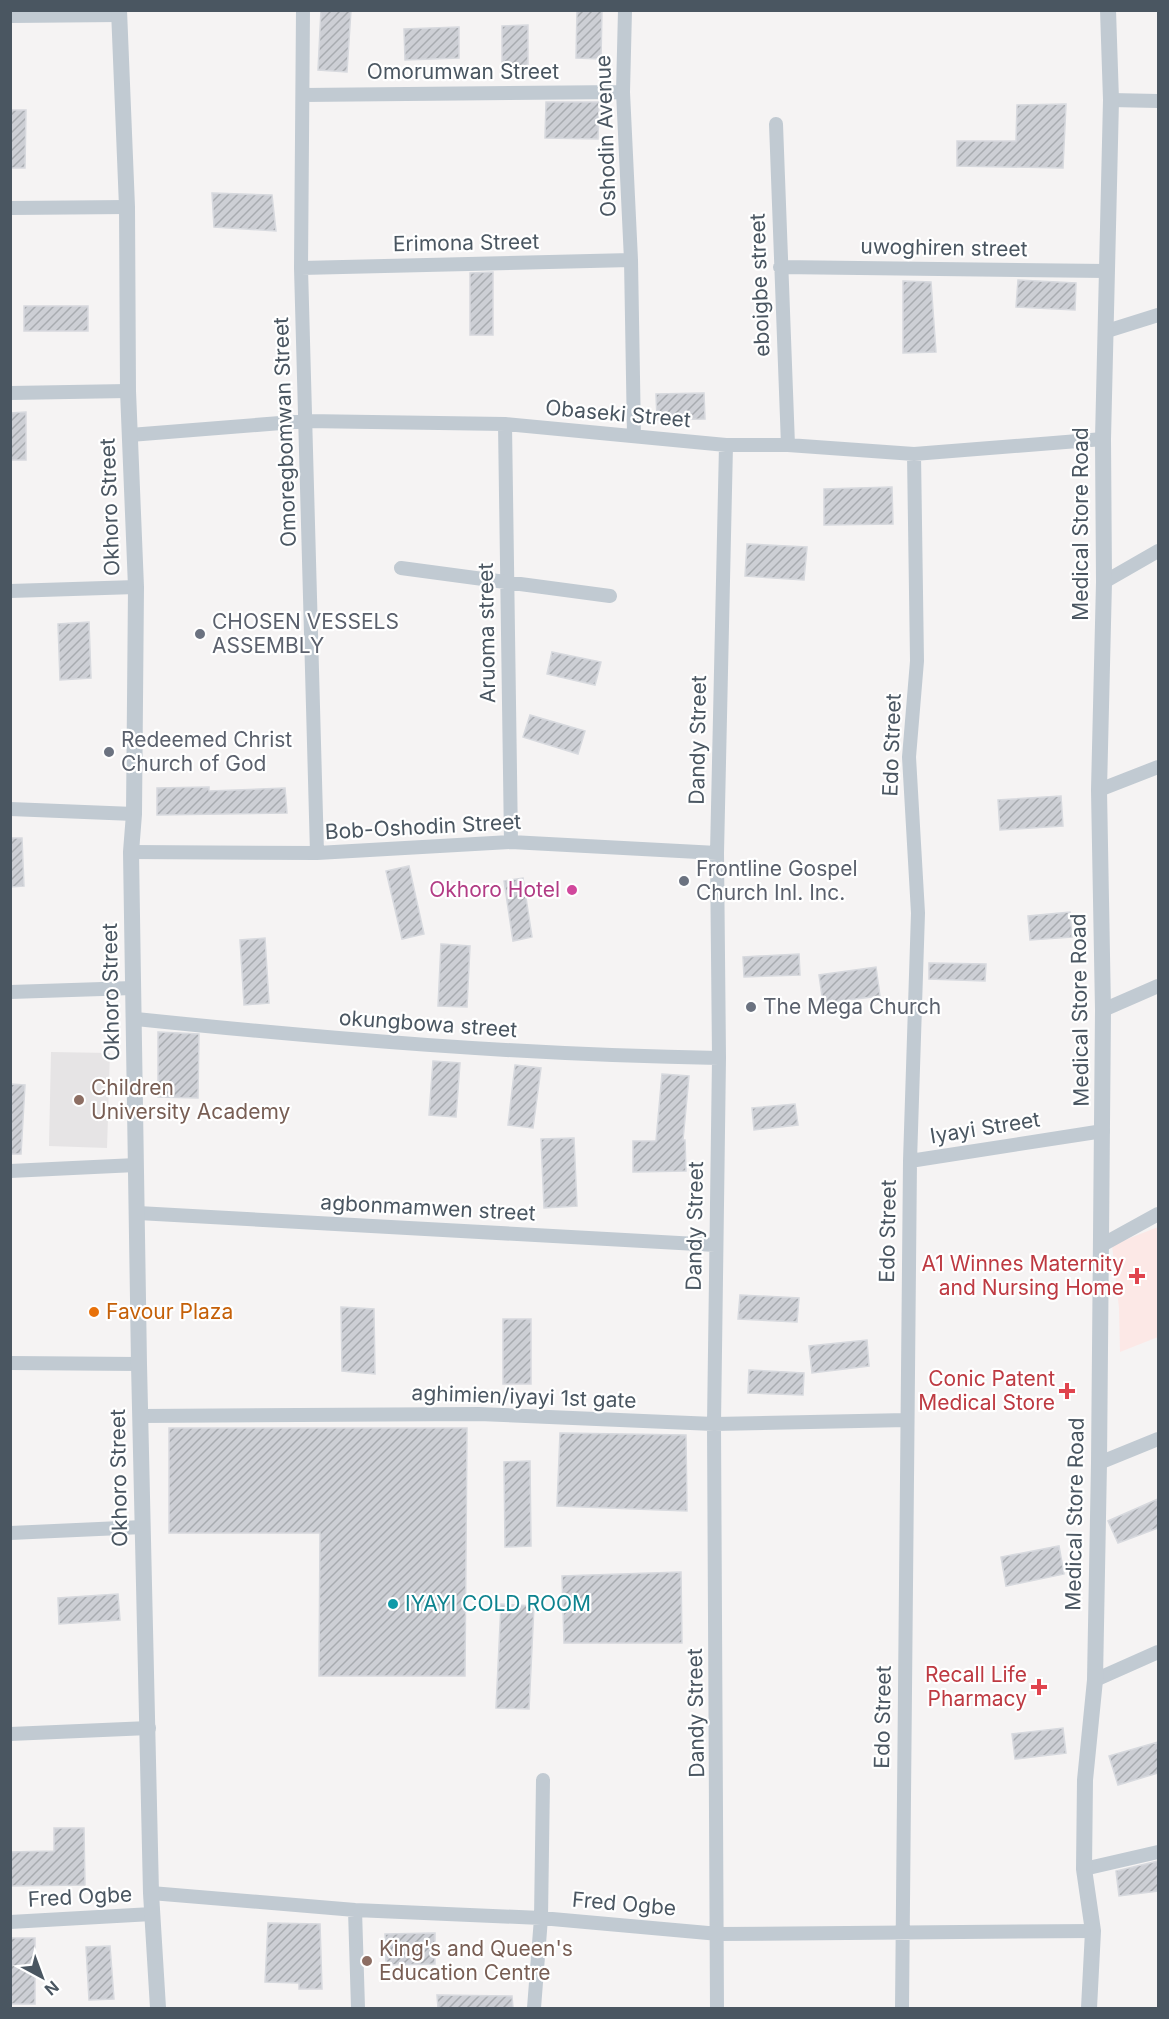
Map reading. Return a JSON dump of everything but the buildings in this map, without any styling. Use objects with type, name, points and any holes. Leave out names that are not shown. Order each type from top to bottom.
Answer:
[{"type":"street","name":"Omoregbomwan Street","points":[[303,10],[301,268],[317,853]]},
{"type":"street","name":"Oshodin Avenue","points":[[625,10],[623,92],[631,260],[634,436]]},
{"type":"street","name":"Medical Store Road","points":[[1089,2008],[1093,1931],[1084,1869],[1085,1780],[1095,1680],[1099,1462],[1103,1010],[1099,790],[1104,582],[1103,439],[1111,100],[1108,10]]},
{"type":"street","points":[[10,16],[119,13]]},
{"type":"street","name":"Okhoro Street","points":[[119,13],[127,207],[128,390],[136,587],[134,814],[131,852],[133,988],[136,1019],[139,1364],[152,1914],[158,2008]]},
{"type":"street","name":"Omorumwan Street","points":[[303,95],[623,92]]},
{"type":"street","points":[[1111,100],[1158,101]]},
{"type":"street","name":"eboigbe street","points":[[776,124],[788,445]]},
{"type":"street","points":[[10,208],[127,207]]},
{"type":"street","name":"Erimona Street","points":[[301,268],[631,260]]},
{"type":"street","name":"uwoghiren street","points":[[780,267],[1107,271]]},
{"type":"street","points":[[1107,330],[1158,315]]},
{"type":"street","points":[[10,393],[128,390]]},
{"type":"street","name":"Obaseki Street","points":[[130,435],[306,421],[505,424],[726,445],[788,445],[914,454],[1103,439]]},
{"type":"street","name":"Aruoma street","points":[[505,424],[511,842]]},
{"type":"street","name":"Dandy Street","points":[[717,2008],[714,1424],[719,1058],[717,853],[726,445]]},
{"type":"street","name":"Edo Street","points":[[902,2008],[910,1161],[918,913],[909,757],[917,661],[914,454]]},
{"type":"street","points":[[1104,582],[1158,551]]},
{"type":"street","points":[[401,568],[610,596]]},
{"type":"street","points":[[10,591],[136,587]]},
{"type":"street","points":[[1099,790],[1158,767]]},
{"type":"street","points":[[10,809],[134,814]]},
{"type":"street","name":"Bob-Oshodin Street","points":[[131,852],[317,853],[511,842],[717,853]]},
{"type":"street","points":[[1103,1010],[1158,986]]},
{"type":"street","points":[[10,992],[133,988]]},
{"type":"street","name":"okungbowa street","points":[[136,1019],[347,1040],[591,1056],[719,1058]]},
{"type":"street","name":"Iyayi Street","points":[[910,1161],[1103,1131]]},
{"type":"street","points":[[10,1170],[136,1165]]},
{"type":"street","name":"agbonmamwen street","points":[[138,1213],[715,1245]]},
{"type":"street","points":[[1100,1246],[1158,1214]]},
{"type":"street","points":[[10,1364],[139,1364]]},
{"type":"street","name":"aghimien/iyayi 1st gate","points":[[141,1416],[478,1414],[714,1424],[907,1420]]},
{"type":"street","points":[[1099,1462],[1158,1439]]},
{"type":"street","points":[[10,1533],[143,1527]]},
{"type":"street","points":[[1095,1680],[1158,1652]]},
{"type":"street","points":[[10,1734],[149,1728]]},
{"type":"street","points":[[534,2008],[541,1918],[543,1780]]},
{"type":"street","points":[[1084,1869],[1158,1852]]},
{"type":"street","name":"Fred Ogbe","points":[[152,1893],[355,1910],[541,1918],[718,1934],[1093,1931]]},
{"type":"street","points":[[355,1910],[358,2008]]},
{"type":"street","name":"Fred Ogbe","points":[[10,1922],[152,1914]]},
{"type":"shaded area","name":"Children University Academy","points":[[51,1052],[110,1053],[107,1148],[49,1146]]},
{"type":"shaded area","name":"A1 Winnes Maternity and Nursing Home","points":[[1158,1227],[1158,1337],[1120,1352],[1119,1308],[1112,1245]]},
{"type":"place","name":"CHOSEN VESSELS ASSEMBLY","points":[[200,634]]},
{"type":"place","name":"Redeemed Christ Church of God","points":[[109,752]]},
{"type":"place","name":"Frontline Gospel Church Inl. Inc.","points":[[684,881]]},
{"type":"place","name":"Okhoro Hotel","points":[[572,890]]},
{"type":"place","name":"The Mega Church","points":[[751,1007]]},
{"type":"place","name":"Children University Academy","points":[[79,1100]]},
{"type":"place","name":"A1 Winnes Maternity and Nursing Home","points":[[1137,1276]]},
{"type":"place","name":"Favour Plaza","points":[[94,1312]]},
{"type":"place","name":"Conic Patent Medical Store","points":[[1067,1391]]},
{"type":"place","name":"IYAYI COLD ROOM","points":[[393,1604]]},
{"type":"place","name":"Recall Life Pharmacy","points":[[1039,1687]]},
{"type":"place","name":"King's and Queen's Education Centre","points":[[367,1961]]}]
